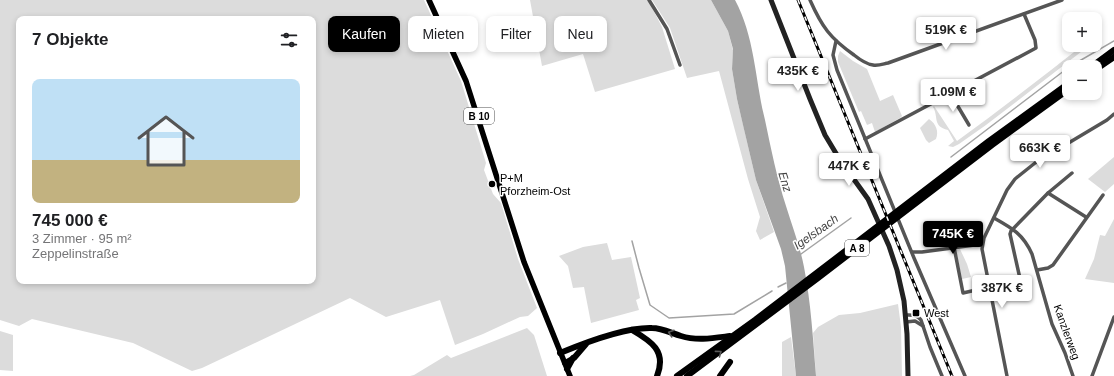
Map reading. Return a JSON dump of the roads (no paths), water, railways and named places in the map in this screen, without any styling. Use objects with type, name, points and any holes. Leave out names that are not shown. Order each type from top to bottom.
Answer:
[{"type":"highway","points":[[1100,60],[1114,50]]},
{"type":"highway","points":[[1102,65],[1114,56]]},
{"type":"highway","name":"A 8","points":[[816,277],[989,141],[1062,88]]},
{"type":"highway","name":"A 8","points":[[687,376],[756,322],[1062,94]]},
{"type":"highway","name":"A 8","points":[[677,376],[731,336],[756,322]]},
{"type":"highway","points":[[560,353],[588,342],[643,328],[654,328],[695,338],[731,336]]},
{"type":"highway","points":[[632,330],[648,339],[655,346],[660,355],[657,376]]},
{"type":"highway","points":[[566,366],[588,342]]},
{"type":"highway","points":[[720,376],[730,362]]},
{"type":"main road","name":"B 10","points":[[429,0],[471,93],[524,262],[570,376]]},
{"type":"street","points":[[649,0],[667,29],[680,64]]},
{"type":"street","points":[[771,0],[825,135],[840,160],[864,192],[873,208],[889,246],[901,287],[906,322],[908,376]]},
{"type":"street","points":[[810,0],[821,23],[836,41],[860,59],[877,66],[1062,0]]},
{"type":"street","points":[[865,138],[1036,48],[1035,40],[1024,14]]},
{"type":"street","points":[[836,41],[832,53],[834,63],[912,252],[966,376]]},
{"type":"street","points":[[950,93],[969,124]]},
{"type":"street","points":[[1007,376],[982,244],[1007,190],[1023,171],[1107,120],[1114,114]]},
{"type":"street","points":[[1021,283],[1010,234],[1011,231],[1048,193],[1072,172]]},
{"type":"street","points":[[1048,193],[1086,217]]},
{"type":"street","points":[[1037,270],[1048,268],[1053,265],[1102,195]]},
{"type":"street","name":"Kanzlerweg","points":[[994,218],[1014,229],[1028,245],[1037,270],[1052,324],[1073,376]]},
{"type":"street","points":[[912,252],[982,244]]},
{"type":"street","points":[[954,247],[963,293],[990,287]]},
{"type":"street","points":[[905,315],[919,317],[942,376]]},
{"type":"street","points":[[1092,376],[1114,317]]},
{"type":"street","points":[[906,322],[915,321],[923,326]]},
{"type":"waterway","name":"Igelsbach","points":[[1081,60],[1114,41]]},
{"type":"waterway","name":"Igelsbach","points":[[951,157],[1062,72]]},
{"type":"waterway","name":"Igelsbach","points":[[801,254],[851,218]]},
{"type":"waterway","points":[[632,241],[650,305],[669,318],[734,314],[772,291]]},
{"type":"waterway","points":[[778,287],[786,283]]},
{"type":"railway","points":[[798,0],[952,376]]},
{"type":"place","name":"P+M Pforzheim-Ost","points":[[492,184]]},
{"type":"place","name":"West","points":[[916,313]]},
{"type":"water label","name":"Enz","points":[[785,182]]}]
